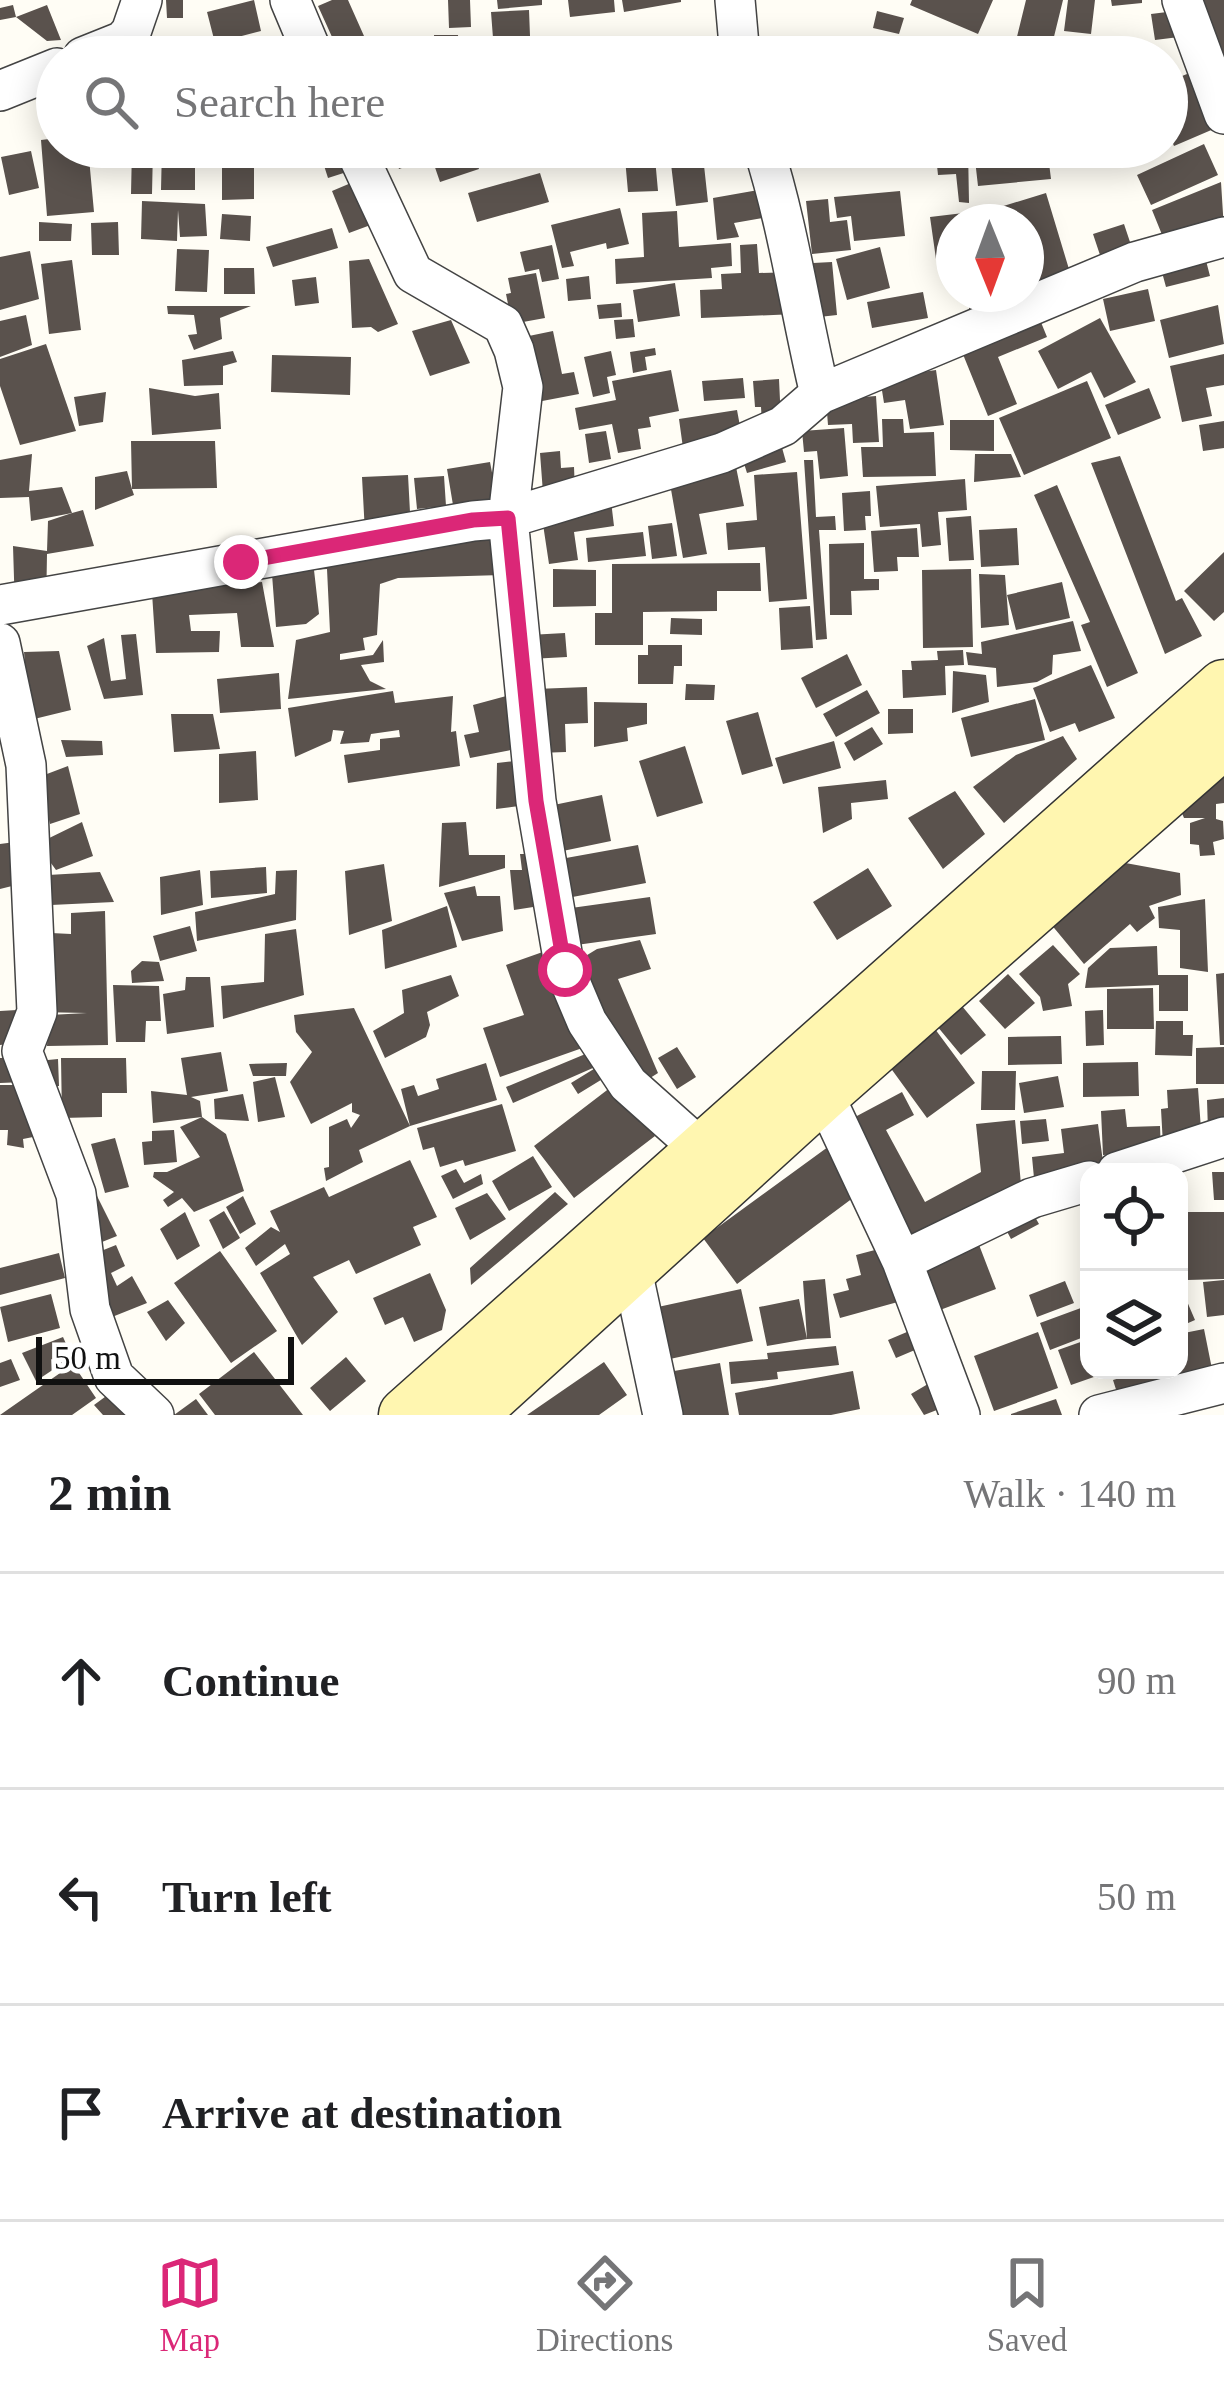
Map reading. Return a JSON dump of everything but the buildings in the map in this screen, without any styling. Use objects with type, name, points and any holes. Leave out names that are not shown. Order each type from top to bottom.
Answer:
[{"type":"main road","points":[[406,1415],[1224,687]]},
{"type":"main road","points":[[469,1415],[1224,740]]},
{"type":"street","points":[[127,36],[142,0]]},
{"type":"street","points":[[290,0],[305,36]]},
{"type":"street","points":[[735,0],[738,36]]},
{"type":"street","points":[[1182,0],[1224,114]]},
{"type":"street","points":[[0,91],[36,76]]},
{"type":"street","points":[[364,168],[413,273],[503,325],[514,350],[524,387],[508,518],[536,801],[565,970],[587,1022],[628,1084],[702,1150]]},
{"type":"street","points":[[769,168],[791,247],[820,394]]},
{"type":"street","points":[[0,605],[473,520],[508,518],[722,453],[783,426],[820,394],[1135,262],[1224,237]]},
{"type":"street","points":[[0,644],[26,765],[38,1012],[11,1050],[76,1194],[91,1309],[114,1377],[154,1415]]},
{"type":"street","points":[[823,1094],[902,1262],[960,1415]]},
{"type":"street","points":[[1144,1163],[1224,1136]]},
{"type":"street","points":[[902,1262],[1032,1198],[1080,1184]]},
{"type":"street","points":[[632,1270],[663,1415]]},
{"type":"street","points":[[1099,1415],[1224,1383]]},
{"type":"route","points":[[241,562],[473,520],[508,518],[536,801],[565,970]]}]
